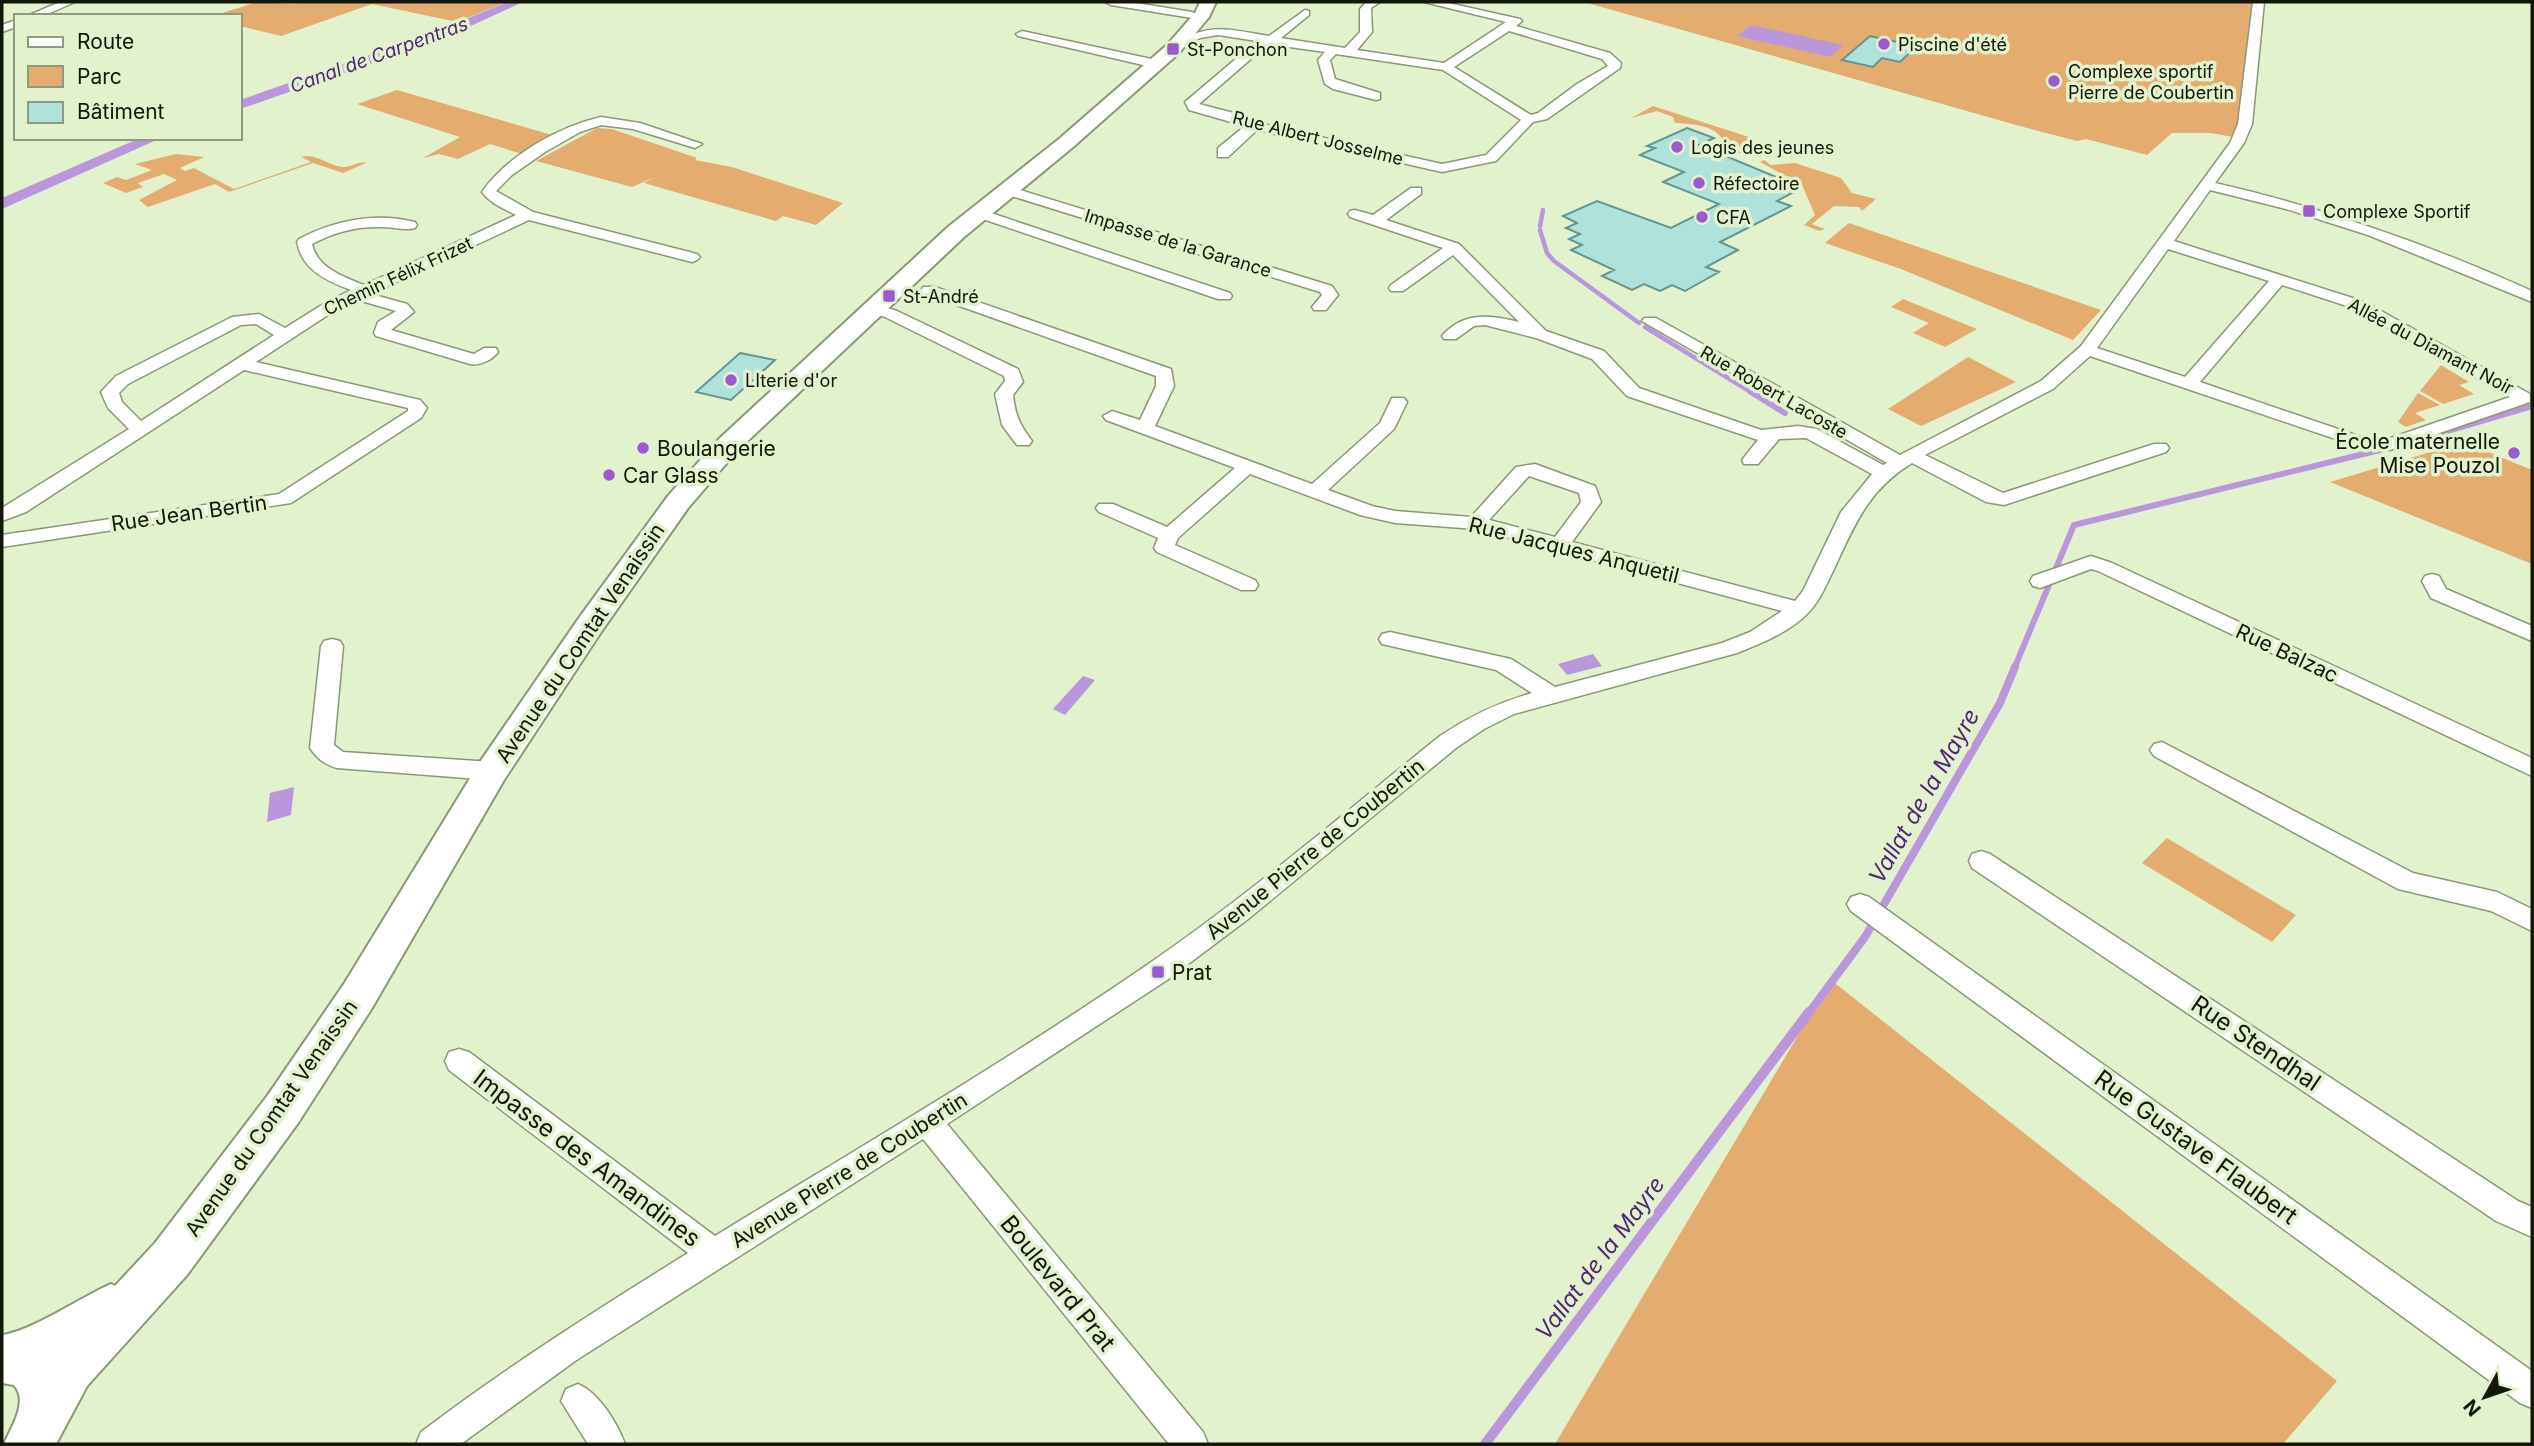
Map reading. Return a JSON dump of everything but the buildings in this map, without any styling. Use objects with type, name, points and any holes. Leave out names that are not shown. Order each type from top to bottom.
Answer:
[{"type":"main road","name":"Avenue du Comtat Venaissin","points":[[36,1430],[70,1369],[153,1279],[282,1109],[358,996],[492,771],[638,556],[691,485],[728,444],[979,213],[1066,143],[1171,43],[1203,19]]},
{"type":"main road","name":"Avenue du Comtat Venaissin","points":[[4,1359],[76,1328],[153,1279]]},
{"type":"main road","points":[[4,1359],[27,1364],[39,1376],[46,1393],[36,1430]]},
{"type":"street","points":[[37,14],[69,2]]},
{"type":"street","points":[[1111,2],[1203,19],[1269,41],[1446,67],[1529,119]]},
{"type":"street","points":[[1347,52],[1366,34],[1368,26],[1364,12],[1366,6],[1374,2]]},
{"type":"street","points":[[1430,2],[1508,22]]},
{"type":"street","points":[[1897,464],[2047,385],[2087,351],[2237,144],[2245,124],[2258,2]]},
{"type":"street","points":[[1269,41],[1305,13]]},
{"type":"street","points":[[1446,67],[1508,22]]},
{"type":"street","name":"Rue Albert Josselme","points":[[1269,41],[1191,102],[1199,110],[1244,120],[1254,126],[1442,168],[1491,158],[1529,119],[1542,116],[1581,87],[1614,68],[1615,63],[1606,57],[1508,22]]},
{"type":"street","points":[[1022,34],[1151,63]]},
{"type":"street","points":[[1333,50],[1324,60],[1329,81],[1337,86],[1376,96]]},
{"type":"street","points":[[692,257],[528,215],[496,199],[489,191],[493,183],[526,158],[583,126],[602,121],[695,144]]},
{"type":"street","points":[[1223,154],[1223,151],[1254,126]]},
{"type":"street","points":[[1376,220],[1418,190],[1442,168]]},
{"type":"street","points":[[2208,185],[2272,200],[2397,240],[2475,270],[2532,297]]},
{"type":"street","name":"Impasse de la Garance","points":[[1007,190],[1326,289],[1330,295],[1320,306]]},
{"type":"street","points":[[979,213],[1224,296]]},
{"type":"street","points":[[1355,214],[1454,247],[1540,334]]},
{"type":"street","name":"Chemin Félix Frizet","points":[[2,515],[19,508],[141,431],[331,306],[528,215]]},
{"type":"street","points":[[410,225],[386,220],[370,222],[314,236],[304,242],[304,248],[328,277],[401,307],[406,312],[384,325],[382,333],[475,360],[490,352]]},
{"type":"street","name":"Allée du Diamant Noir","points":[[2087,351],[2371,446],[2384,446],[2524,398],[2359,305],[2166,243]]},
{"type":"street","points":[[1397,288],[1454,247]]},
{"type":"street","points":[[2189,385],[2279,279]]},
{"type":"street","points":[[929,290],[1165,373],[1166,386],[1145,428]]},
{"type":"street","points":[[875,309],[891,314],[1012,373],[1014,382],[1004,394],[1006,416],[1012,431],[1023,441]]},
{"type":"street","points":[[141,431],[114,404],[110,392],[122,380],[237,320],[259,319],[285,335]]},
{"type":"street","points":[[1450,336],[1468,323],[1480,321],[1540,334],[1598,355],[1633,392],[1745,432],[1772,436],[1791,431],[1811,433],[1993,498],[2004,499],[2160,448]]},
{"type":"street","name":"Rue Robert Lacoste","points":[[1650,321],[1897,464]]},
{"type":"street","name":"Rue Jean Bertin","points":[[2,541],[285,499],[415,414],[418,408],[414,404],[242,364]]},
{"type":"street","points":[[1315,492],[1388,425],[1398,402]]},
{"type":"street","name":"Rue Jacques Anquetil","points":[[1112,416],[1367,511],[1395,517],[1476,523],[1785,604],[1798,611]]},
{"type":"street","points":[[1751,460],[1772,436]]},
{"type":"street","name":"Avenue Pierre de Coubertin","points":[[432,1444],[563,1349],[1058,1039],[1192,948],[1448,742],[1476,723],[1507,708],[1758,638],[1798,611],[1812,594],[1851,512],[1897,464]]},
{"type":"street","points":[[1248,466],[1169,535],[1164,548],[1248,585]]},
{"type":"street","points":[[1476,523],[1523,471],[1535,470],[1588,490],[1591,502],[1560,544]]},
{"type":"street","points":[[1107,508],[1169,535]]},
{"type":"street","name":"Rue Balzac","points":[[2040,581],[2091,562],[2105,566],[2532,768]]},
{"type":"street","points":[[2432,581],[2438,593],[2532,634]]},
{"type":"street","points":[[1390,639],[1503,664],[1552,696]]},
{"type":"street","points":[[332,646],[322,748],[337,760],[492,771]]},
{"type":"street","points":[[2162,750],[2407,882],[2497,902],[2532,921]]},
{"type":"street","name":"Rue Stendhal","points":[[1982,861],[2507,1211],[2532,1222]]},
{"type":"street","name":"Rue Gustave Flaubert","points":[[1860,904],[2532,1391]]},
{"type":"street","name":"Impasse des Amandines","points":[[460,1061],[715,1255]]},
{"type":"street","name":"Boulevard Prat","points":[[926,1121],[1191,1444]]},
{"type":"street","points":[[578,1401],[608,1444]]},
{"type":"green space","points":[[257,2],[506,2],[457,22],[372,4],[281,36],[242,26],[242,14],[219,14]]},
{"type":"green space","name":"Complexe sportif Pierre de Coubertin","points":[[1584,2],[2252,2],[2240,121],[2234,137],[2210,133],[2172,133],[2147,155],[2016,125]]},
{"type":"green space","points":[[397,90],[552,135],[522,154],[490,144],[458,159],[439,154],[423,158],[460,137],[357,104]]},
{"type":"green space","points":[[1653,106],[1755,139],[1737,149],[1743,152],[1741,154],[1711,129],[1675,123],[1673,117],[1657,111],[1631,118]]},
{"type":"green space","points":[[597,128],[612,129],[697,158],[695,160],[732,167],[843,203],[816,225],[783,216],[776,221],[644,183],[655,177],[632,187],[536,161]]},
{"type":"green space","points":[[176,154],[204,157],[180,168],[185,171],[194,168],[234,189],[311,162],[301,157],[312,156],[344,167],[366,163],[343,173],[313,163],[229,192],[215,184],[148,207],[139,200],[177,180],[164,174],[138,183],[143,187],[126,193],[103,183],[117,177],[126,180],[152,170],[135,164]]},
{"type":"green space","points":[[1764,160],[1771,165],[1795,163],[1841,178],[1852,193],[1876,199],[1862,211],[1859,207],[1834,206],[1812,224],[1825,229],[1819,231],[1804,225],[1815,215],[1802,185],[1760,162]]},
{"type":"green space","points":[[1849,223],[2101,310],[2073,340],[1901,269],[1825,243]]},
{"type":"green space","points":[[1903,299],[1977,329],[1945,347],[1913,333],[1929,323],[1891,307]]},
{"type":"green space","points":[[1968,357],[2016,382],[1921,426],[1888,409]]},
{"type":"green space","points":[[2441,365],[2469,382],[2459,385],[2474,394],[2443,404],[2420,391]]},
{"type":"green space","points":[[2418,393],[2440,405],[2415,413],[2426,420],[2406,427],[2398,422]]},
{"type":"green space","points":[[2464,442],[2532,470],[2532,564],[2330,482]]},
{"type":"green space","points":[[2167,838],[2296,915],[2272,942],[2142,863]]},
{"type":"green space","points":[[1831,980],[2337,1381],[2283,1444],[1555,1444]]},
{"type":"shaded area","points":[[1751,25],[1843,45],[1830,57],[1737,36]]},
{"type":"shaded area","points":[[1593,654],[1602,666],[1567,675],[1558,664]]},
{"type":"shaded area","points":[[1083,676],[1095,680],[1065,715],[1053,709]]},
{"type":"shaded area","points":[[294,787],[291,815],[267,822],[270,793]]},
{"type":"waterway","name":"Canal de Carpentras","points":[[242,104],[437,36],[517,2]]},
{"type":"waterway","name":"Canal de Carpentras","points":[[2,204],[149,140]]},
{"type":"waterway","points":[[1540,226],[1543,210]]},
{"type":"waterway","points":[[1540,230],[1547,253],[1554,261],[1639,323]]},
{"type":"waterway","points":[[1645,327],[1754,394]]},
{"type":"waterway","points":[[1751,392],[1785,413]]},
{"type":"waterway","name":"Vallat de la Mayre","points":[[2427,437],[2532,406]]},
{"type":"waterway","name":"Vallat de la Mayre","points":[[2014,669],[2074,525],[2388,448]]},
{"type":"waterway","name":"Vallat de la Mayre","points":[[1808,1014],[1865,937],[2000,703],[2015,667]]},
{"type":"waterway","name":"Vallat de la Mayre","points":[[1485,1444],[1809,1012]]},
{"type":"place","name":"Piscine d'été","points":[[1884,44]]},
{"type":"place","name":"St-Ponchon","points":[[1173,49]]},
{"type":"place","name":"Complexe sportif Pierre de Coubertin","points":[[2054,81]]},
{"type":"place","name":"Logis des jeunes","points":[[1677,147]]},
{"type":"place","name":"Réfectoire","points":[[1699,183]]},
{"type":"place","name":"Complexe Sportif","points":[[2309,211]]},
{"type":"place","name":"CFA","points":[[1702,217]]},
{"type":"place","name":"St-André","points":[[889,296]]},
{"type":"place","name":"LIterie d'or","points":[[731,380]]},
{"type":"place","name":"Boulangerie","points":[[643,448]]},
{"type":"place","name":"École maternelle Mise Pouzol","points":[[2514,453]]},
{"type":"place","name":"Car Glass","points":[[609,475]]},
{"type":"place","name":"Prat","points":[[1158,972]]}]
